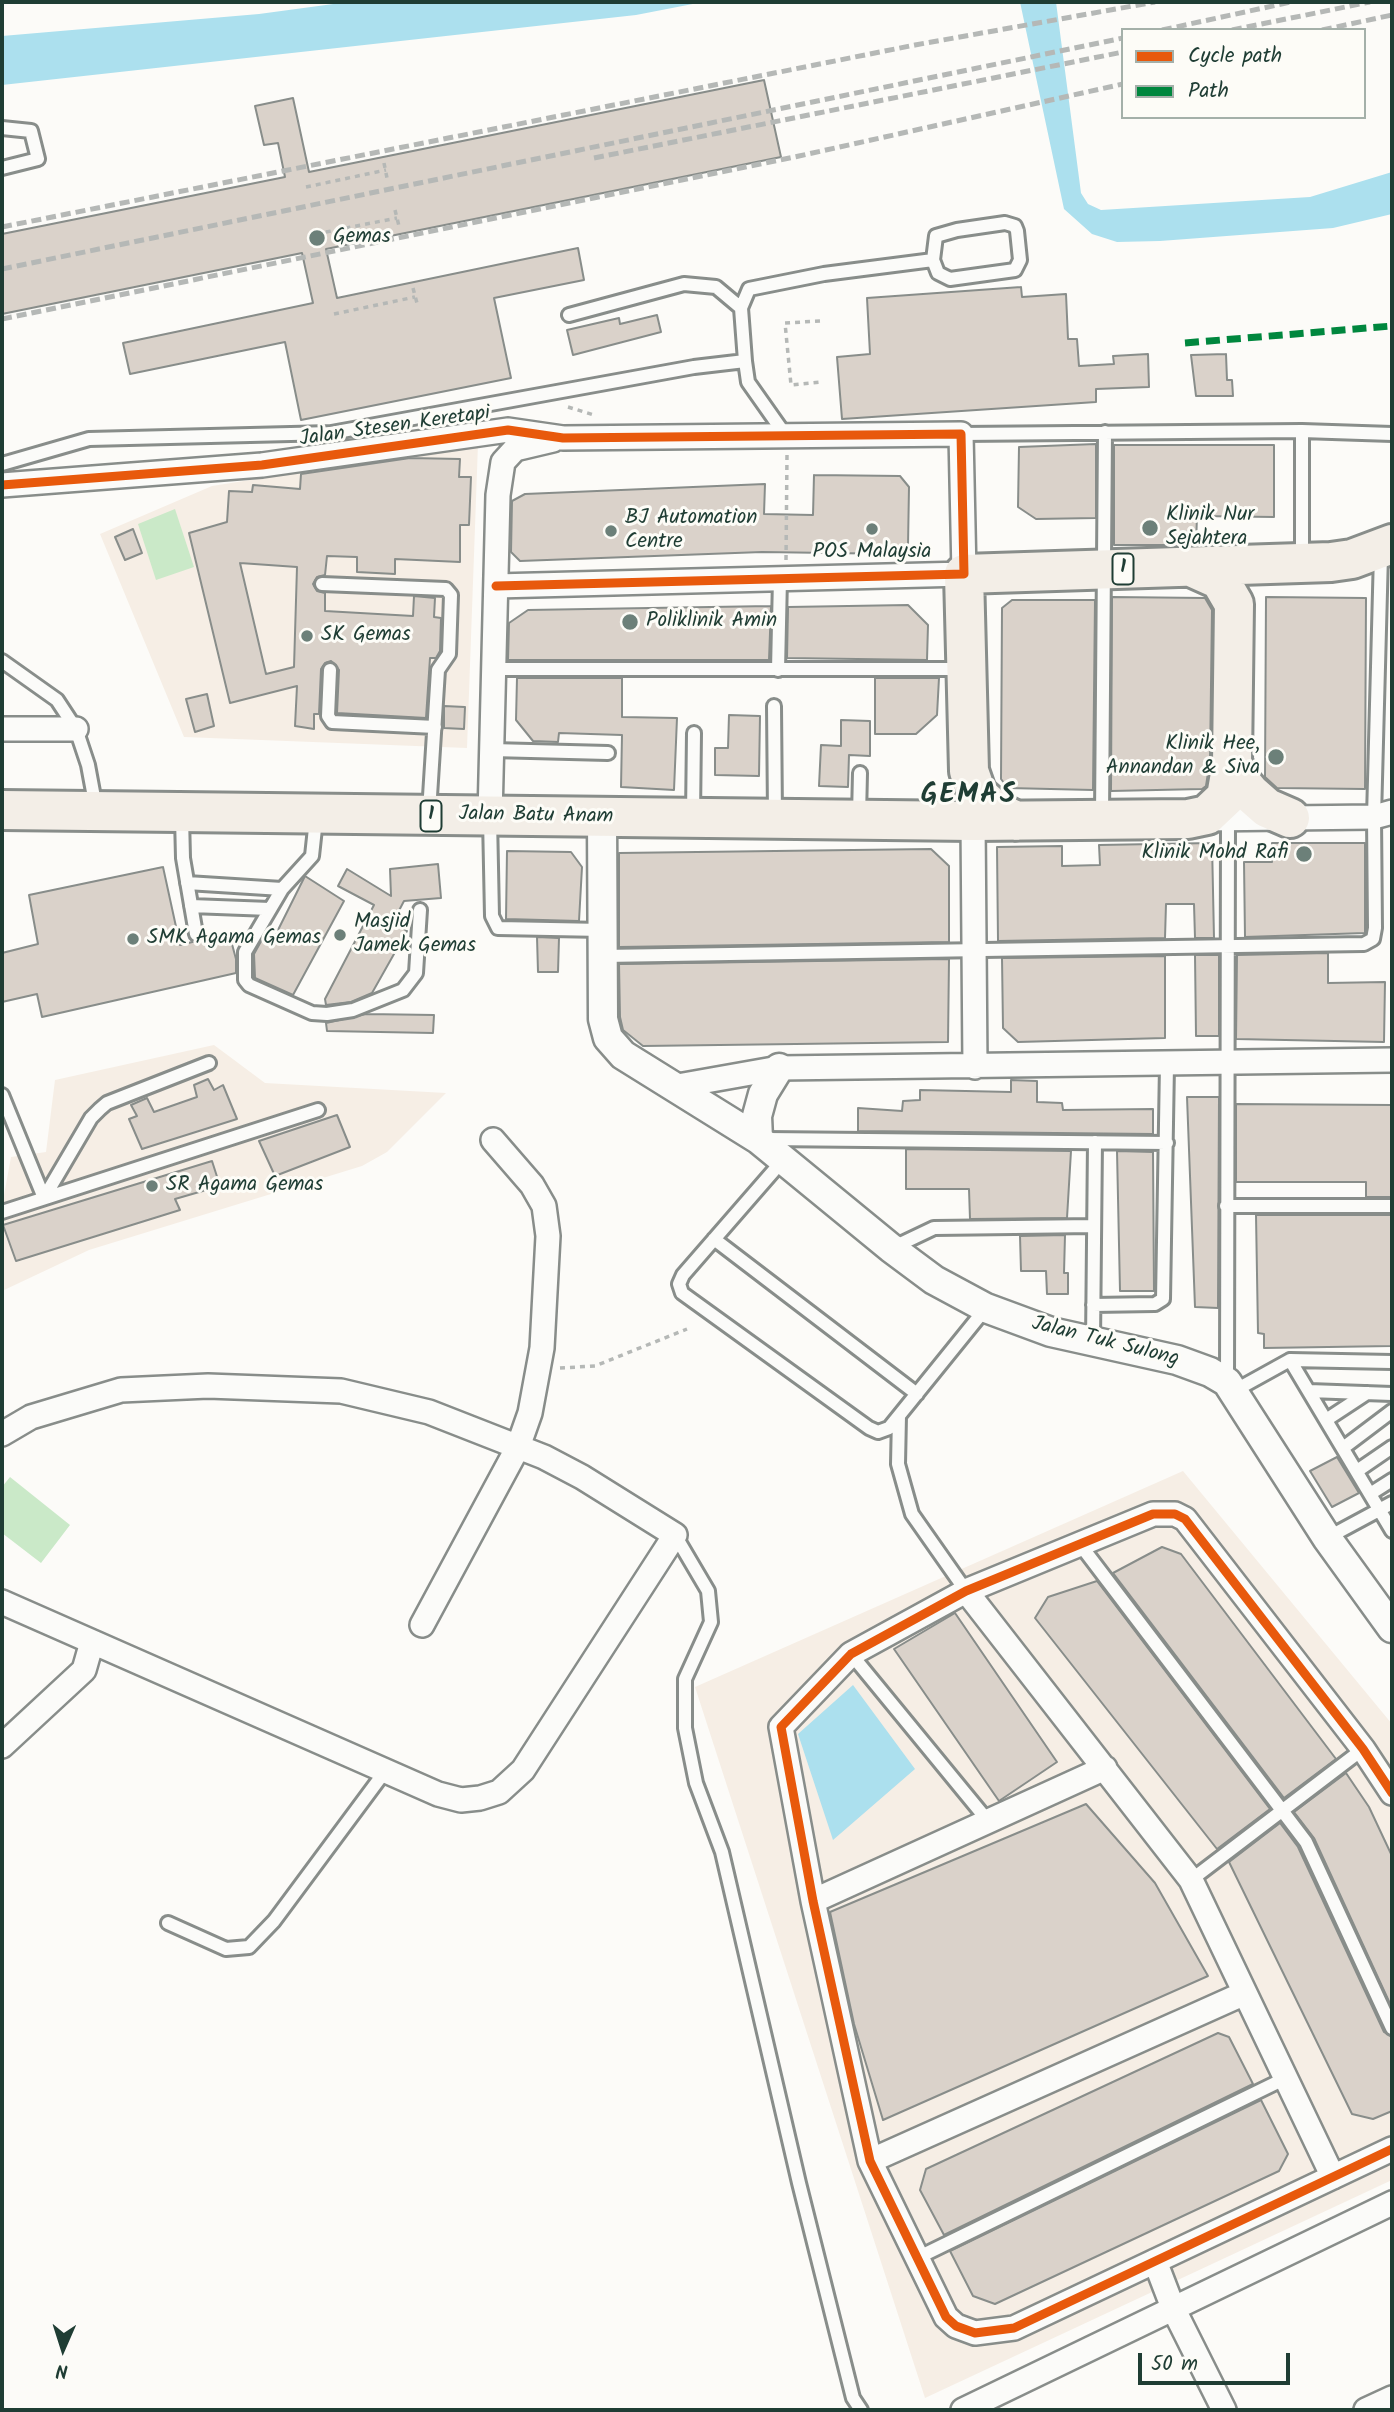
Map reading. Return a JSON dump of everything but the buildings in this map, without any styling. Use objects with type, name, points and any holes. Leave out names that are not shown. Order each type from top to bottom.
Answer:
[{"type":"highway","name":"1","points":[[964,573],[1292,564],[1352,559],[1387,547]]},
{"type":"highway","name":"1","points":[[902,820],[1188,819],[1207,815],[1226,797],[1232,762],[1234,604],[1242,588],[1261,573],[1292,564]]},
{"type":"highway","points":[[1191,567],[1220,580],[1234,604]]},
{"type":"highway","points":[[964,573],[969,771],[977,793],[995,810],[1016,821]]},
{"type":"highway","points":[[1232,762],[1240,781],[1250,793],[1267,808],[1290,818]]},
{"type":"highway","points":[[902,820],[940,797],[969,771]]},
{"type":"highway","name":"Jalan Batu Anam","points":[[2,810],[902,820]]},
{"type":"street","name":"Jalan Stesen Keretapi","points":[[2,485],[262,465],[485,431],[537,432],[563,438],[961,434]]},
{"type":"street","points":[[496,586],[964,573],[961,434]]},
{"type":"street","points":[[489,817],[498,495],[503,463],[515,449],[563,438]]},
{"type":"street","points":[[2,729],[76,729]]},
{"type":"street","points":[[1188,819],[1383,815]]},
{"type":"street","name":"Jalan Tuk Sulong","points":[[602,818],[603,1018],[608,1038],[631,1063],[758,1139],[933,1280],[986,1308],[1051,1332],[1177,1360],[1210,1372],[1231,1387]]},
{"type":"street","points":[[973,821],[975,1067]]},
{"type":"street","points":[[672,1087],[779,1068],[1392,1060]]},
{"type":"street","points":[[758,1139],[757,1116],[763,1094],[779,1068]]},
{"type":"street","points":[[422,1625],[518,1447],[530,1413],[542,1348],[548,1236],[539,1194],[493,1140]]},
{"type":"street","points":[[2,1434],[31,1417],[121,1391],[208,1386],[341,1391],[429,1412],[518,1447],[582,1477],[675,1535],[514,1781],[499,1792],[461,1800],[438,1794],[2,1602]]},
{"type":"street","points":[[1231,1387],[1327,1538],[1392,1628]]},
{"type":"street","points":[[1392,1793],[1363,1749],[1185,1519],[1175,1514],[1153,1514],[966,1591],[851,1654],[781,1727],[813,1901],[870,2161],[946,2317],[956,2326],[975,2333],[1014,2328],[1392,2149]]},
{"type":"street","points":[[966,1591],[1191,1880],[1333,2177]]},
{"type":"street","points":[[2,1746],[84,1670],[92,1642]]},
{"type":"street","points":[[813,1901],[1105,1768]]},
{"type":"street","points":[[870,2161],[1245,1993]]},
{"type":"street","points":[[963,2410],[1392,2203]]},
{"type":"street","points":[[1155,2261],[1173,2308],[1224,2410]]},
{"type":"street","points":[[1366,2410],[1392,2398]]},
{"type":"lane","points":[[2,128],[32,131],[38,159],[2,168]]},
{"type":"lane","points":[[1005,223],[1015,226],[1017,231],[1020,260],[1015,270],[946,279],[937,273],[933,260],[933,241],[942,233],[1005,223]]},
{"type":"lane","points":[[787,436],[748,382],[741,308],[749,289],[757,285],[933,260]]},
{"type":"lane","points":[[569,315],[684,284],[716,287],[741,308]]},
{"type":"lane","points":[[2,464],[89,439],[331,433],[745,360]]},
{"type":"lane","points":[[1292,564],[1302,431]]},
{"type":"lane","points":[[961,434],[1302,431],[1392,434]]},
{"type":"lane","points":[[1102,820],[1105,432]]},
{"type":"lane","points":[[489,817],[492,916],[498,928],[603,943],[974,951],[1364,944],[1373,939],[1383,815],[1387,547]]},
{"type":"lane","points":[[778,670],[783,578]]},
{"type":"lane","points":[[322,584],[449,592],[449,654],[438,670],[429,816]]},
{"type":"lane","points":[[2,661],[57,701],[76,729],[88,765],[97,811]]},
{"type":"lane","points":[[494,669],[967,669]]},
{"type":"lane","points":[[330,670],[328,716],[332,722],[435,727]]},
{"type":"lane","points":[[774,706],[775,819]]},
{"type":"lane","points":[[693,818],[694,733]]},
{"type":"lane","points":[[492,750],[608,753]]},
{"type":"lane","points":[[859,820],[860,773]]},
{"type":"lane","points":[[182,814],[187,883],[196,934]]},
{"type":"lane","points":[[317,815],[312,856],[282,889],[245,952],[245,979],[249,985],[312,1013],[327,1014],[353,1010],[403,990],[416,973],[420,910]]},
{"type":"lane","points":[[1228,819],[1226,1206],[1231,1387],[1290,1360],[1392,1362]]},
{"type":"lane","points":[[187,883],[282,889]]},
{"type":"lane","points":[[191,906],[270,909]]},
{"type":"lane","points":[[44,1198],[91,1118],[100,1109],[209,1063]]},
{"type":"lane","points":[[1093,1305],[1155,1304],[1163,1299],[1167,1065]]},
{"type":"lane","points":[[2,1095],[44,1198]]},
{"type":"lane","points":[[2,1212],[318,1110]]},
{"type":"lane","points":[[758,1139],[1167,1143]]},
{"type":"lane","points":[[1093,1342],[1095,1142]]},
{"type":"lane","points":[[783,1160],[680,1279],[682,1293],[878,1432],[889,1428],[986,1308]]},
{"type":"lane","points":[[1226,1206],[1392,1206]]},
{"type":"lane","points":[[891,1248],[934,1228],[1094,1226]]},
{"type":"lane","points":[[714,1239],[917,1394]]},
{"type":"lane","points":[[1290,1360],[1392,1531]]},
{"type":"lane","points":[[1309,1391],[1392,1394]]},
{"type":"lane","points":[[1326,1420],[1367,1393]]},
{"type":"lane","points":[[1343,1448],[1392,1411]]},
{"type":"lane","points":[[899,1415],[898,1464],[912,1514],[966,1591]]},
{"type":"lane","points":[[1357,1471],[1392,1447]]},
{"type":"lane","points":[[1370,1494],[1392,1480]]},
{"type":"lane","points":[[1327,1538],[1392,1503]]},
{"type":"lane","points":[[675,1535],[708,1591],[711,1622],[685,1679],[685,1728],[696,1783],[722,1852],[799,2183],[853,2398],[861,2410]]},
{"type":"lane","points":[[1079,1544],[1306,1842],[1392,2028]]},
{"type":"lane","points":[[851,1654],[988,1821]]},
{"type":"lane","points":[[1191,1880],[1363,1749]]},
{"type":"lane","points":[[168,1923],[226,1949],[249,1947],[274,1921],[386,1770]]},
{"type":"lane","points":[[918,2258],[1286,2078]]},
{"type":"path","points":[[384,163],[387,178]]},
{"type":"path","points":[[306,187],[386,170]]},
{"type":"path","points":[[395,210],[399,226]]},
{"type":"path","points":[[316,234],[397,218]]},
{"type":"path","points":[[413,288],[418,307]]},
{"type":"path","points":[[334,314],[415,297]]},
{"type":"path","points":[[820,321],[785,323],[791,384],[820,382]]},
{"type":"path","points":[[783,578],[787,436]]},
{"type":"path","points":[[556,1368],[595,1366],[687,1329]]},
{"type":"shaded area","name":"SK Gemas","points":[[478,444],[467,748],[184,737],[100,534],[212,486]]},
{"type":"shaded area","name":"SR Agama Gemas","points":[[214,1045],[265,1083],[446,1093],[387,1152],[362,1166],[89,1250],[2,1291],[2,1206],[11,1157],[46,1152],[55,1080]]},
{"type":"shaded area","points":[[1183,1471],[1392,1724],[1392,2180],[925,2398],[695,1687]]},
{"type":"green space","points":[[175,509],[194,567],[156,580],[138,524]]},
{"type":"green space","points":[[10,1477],[70,1525],[41,1563],[2,1533],[2,1487]]},
{"type":"water","points":[[348,2],[703,2],[636,15],[2,85],[2,36],[259,14]]},
{"type":"water","points":[[1020,2],[1056,2],[1081,193],[1088,204],[1101,210],[1310,197],[1392,172],[1392,214],[1333,228],[1160,241],[1117,242],[1092,234],[1064,209]]},
{"type":"water","points":[[853,1685],[915,1769],[833,1840],[798,1734]]},
{"type":"railway","points":[[2,227],[915,45],[1155,2]]},
{"type":"railway","points":[[1171,28],[1291,2]]},
{"type":"railway","points":[[1242,28],[1370,2]]},
{"type":"railway","points":[[1331,28],[1392,15]]},
{"type":"railway","points":[[2,269],[1121,38]]},
{"type":"railway","points":[[594,158],[1121,52]]},
{"type":"railway","points":[[2,319],[799,156],[1121,84]]},
{"type":"marked path","points":[[1185,343],[1392,326]]},
{"type":"cycle path","points":[[2,485],[262,465],[508,430],[563,438],[961,434],[964,574],[496,586]]},
{"type":"cycle path","points":[[1392,1793],[1363,1749],[1185,1519],[1175,1514],[1153,1514],[966,1591],[851,1654],[781,1727],[813,1901],[870,2161],[946,2317],[956,2326],[975,2333],[1014,2328],[1392,2149]]},
{"type":"place","name":"Gemas","points":[[317,238]]},
{"type":"place","name":"Klinik Nur Sejahtera","points":[[1150,528]]},
{"type":"place","name":"POS Malaysia","points":[[872,529]]},
{"type":"place","name":"BJ Automation Centre","points":[[611,531]]},
{"type":"place","name":"Poliklinik Amin","points":[[630,622]]},
{"type":"place","name":"SK Gemas","points":[[307,636]]},
{"type":"place","name":"Klinik Hee, Annandan & Siva","points":[[1276,757]]},
{"type":"place","name":"Klinik Mohd Rafi","points":[[1304,854]]},
{"type":"place","name":"Masjid Jamek Gemas","points":[[340,935]]},
{"type":"place","name":"SMK Agama Gemas","points":[[133,939]]},
{"type":"place","name":"SR Agama Gemas","points":[[152,1186]]},
{"type":"district","name":"GEMAS","points":[[969,797]]}]
